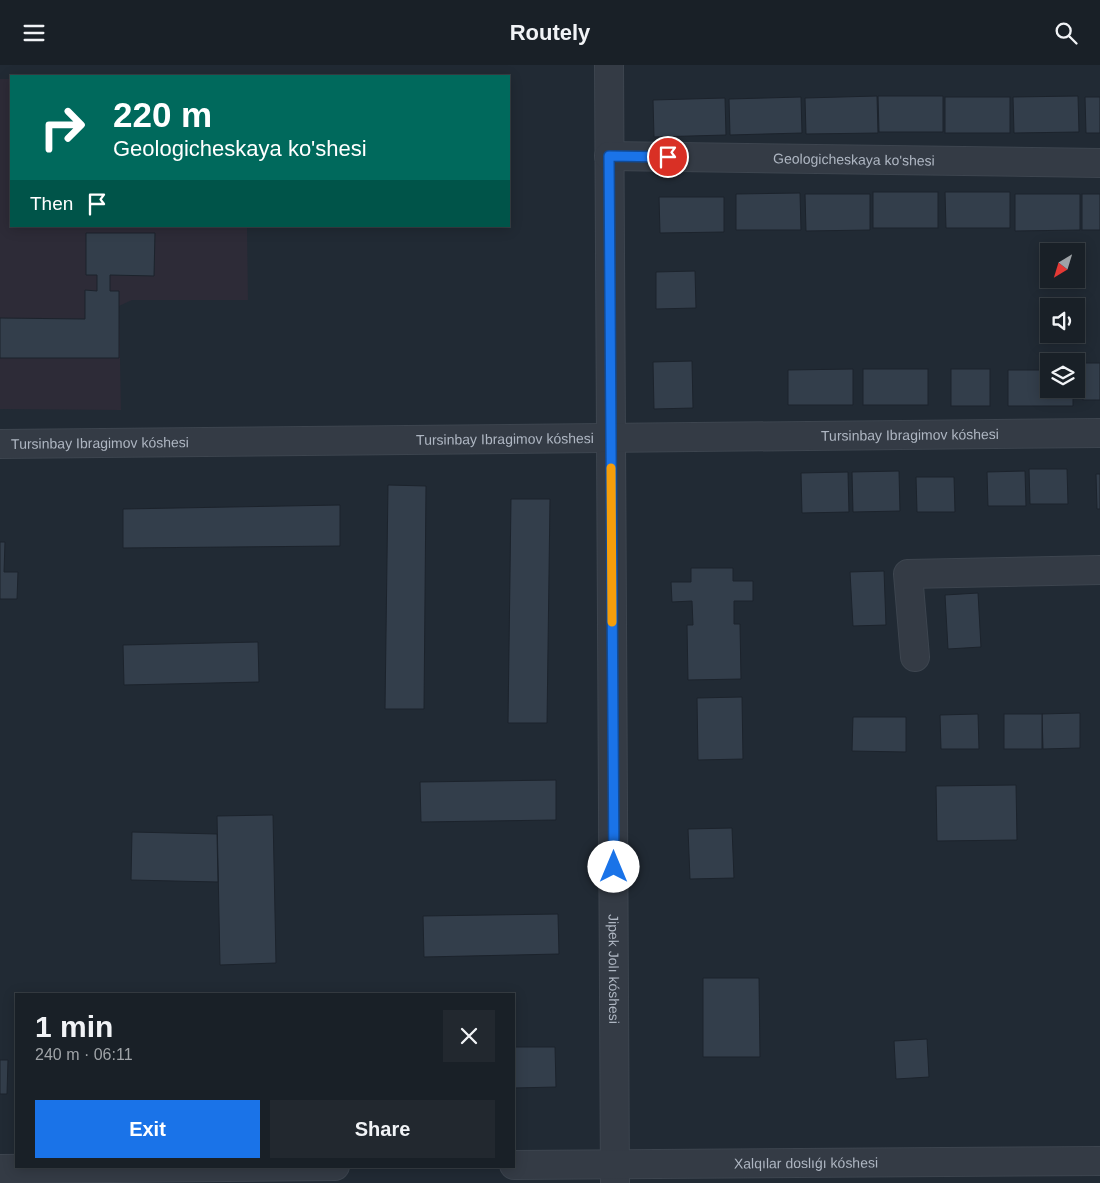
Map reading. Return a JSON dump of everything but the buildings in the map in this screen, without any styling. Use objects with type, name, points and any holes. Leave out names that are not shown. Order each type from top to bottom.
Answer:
[{"type":"street","name":"Jipek Jolı kóshesi","points":[[609,65],[615,1174]]},
{"type":"street","name":"Geologicheskaya ko'shesi","points":[[609,156],[1100,163]]},
{"type":"street","name":"Tursinbay Ibragimov kóshesi","points":[[0,444],[1100,433]]},
{"type":"street","points":[[915,657],[908,574],[1100,570]]},
{"type":"street","name":"Xalqılar doslıǵı kóshesi","points":[[515,1165],[615,1174],[1100,1161]]},
{"type":"street","points":[[0,1169],[109,1168]]},
{"type":"street","points":[[327,1168],[327,1183]]},
{"type":"shaded area","points":[[0,79],[10,79],[10,227],[247,227],[248,300],[132,300],[119,306],[121,410],[0,409]]},
{"type":"slow traffic","points":[[611,468],[612,622]]},
{"type":"route","points":[[614,867],[609,156],[668,157]]}]
